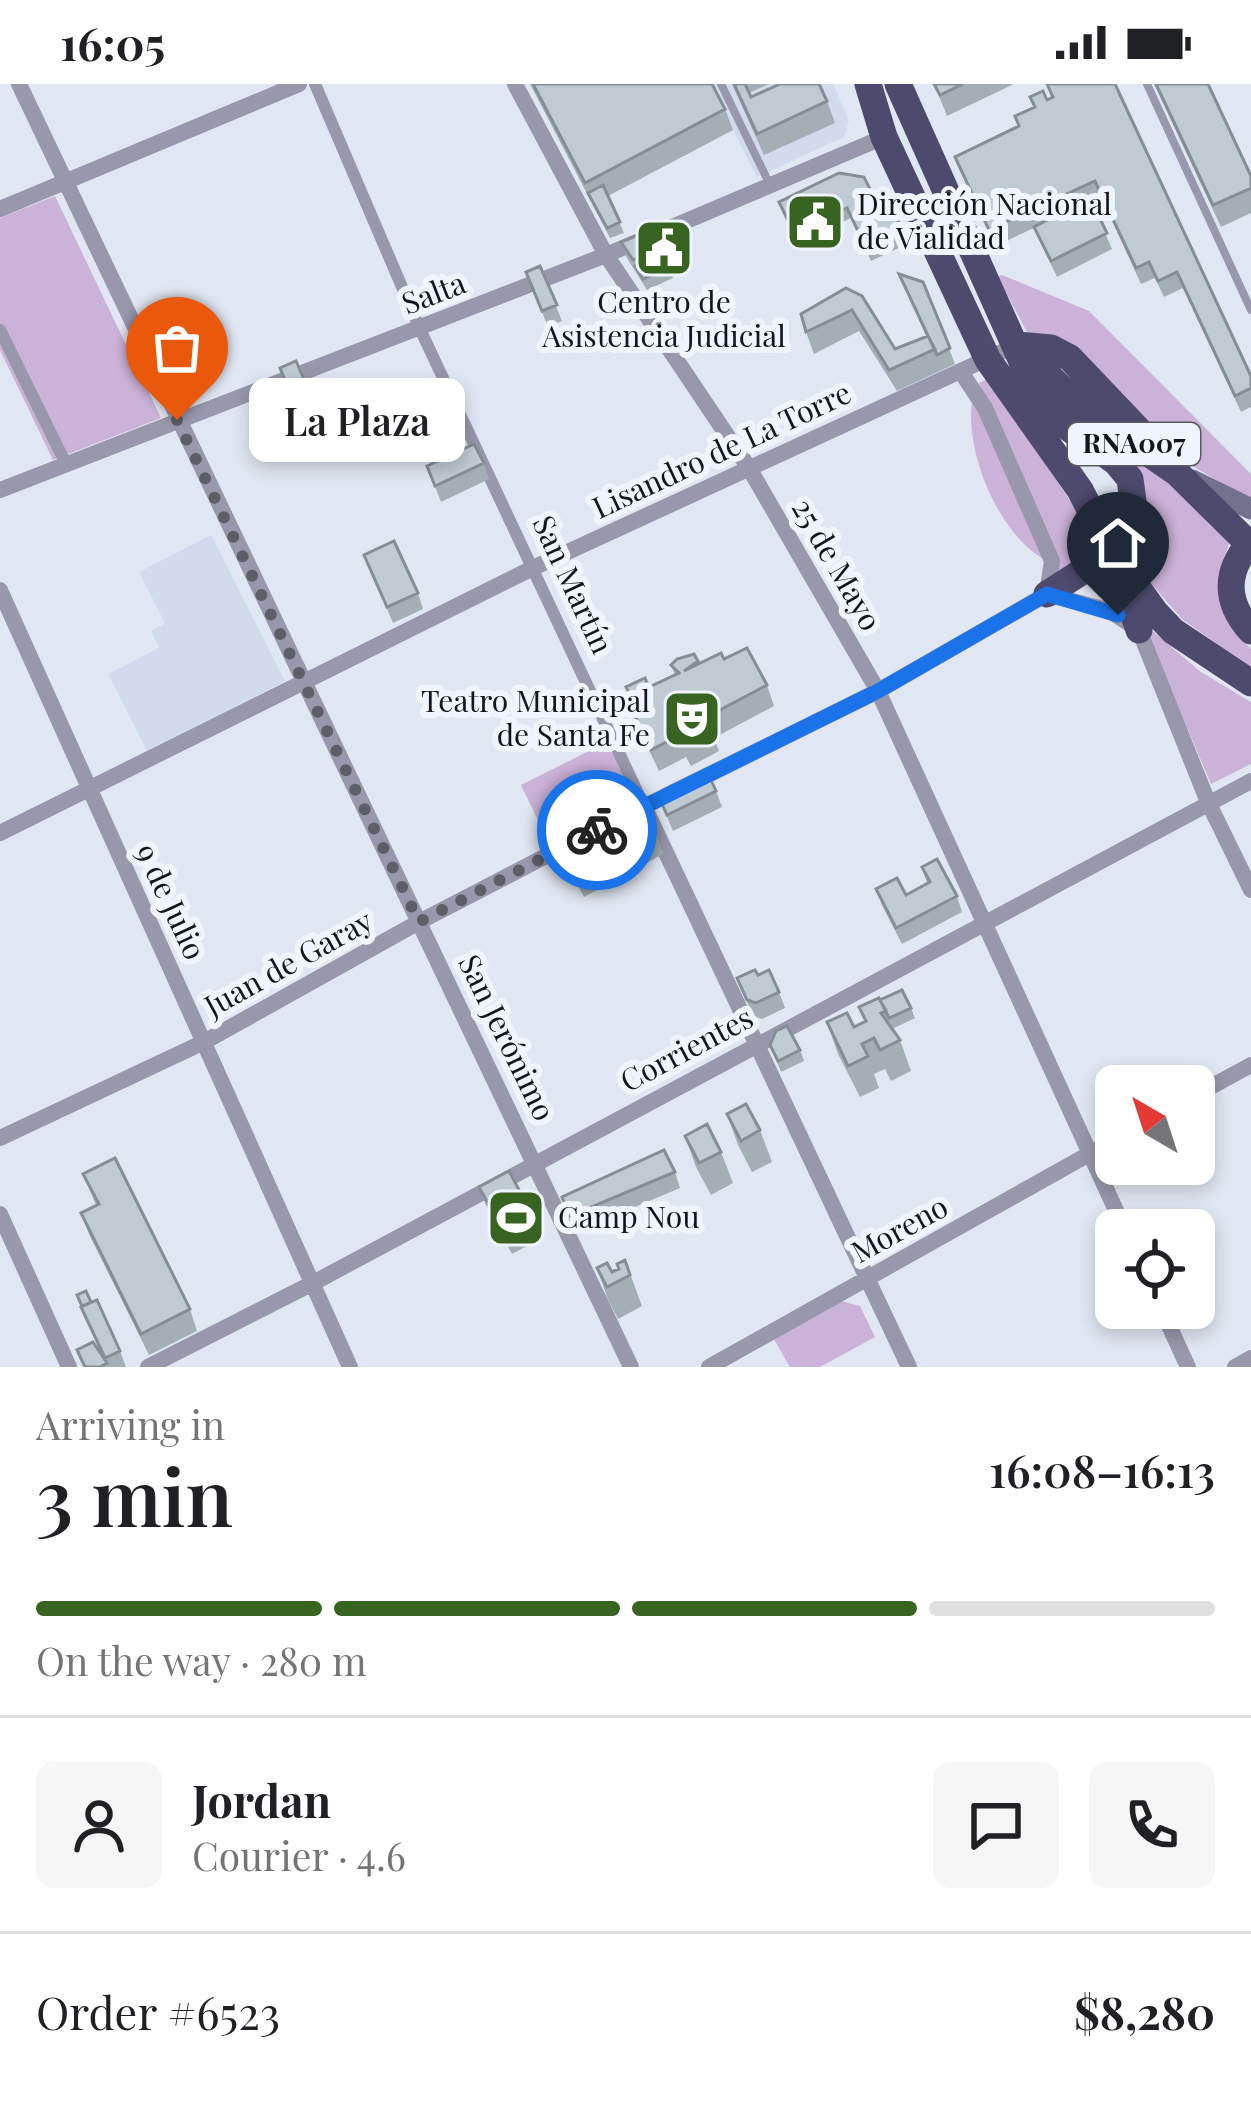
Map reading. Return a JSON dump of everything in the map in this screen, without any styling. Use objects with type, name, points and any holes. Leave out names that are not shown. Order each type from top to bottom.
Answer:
[{"type":"highway","name":"RNA007","points":[[864,84],[988,360],[1080,490],[1113,554],[1163,621],[1251,683]]},
{"type":"highway","name":"RNA007","points":[[898,84],[1017,345],[1080,406],[1177,473],[1250,544]]},
{"type":"highway","points":[[1017,345],[1032,384],[1051,410],[1116,462],[1130,478],[1134,496],[1133,524],[1113,554],[1047,594]]},
{"type":"highway","points":[[1250,544],[1233,567],[1229,584],[1237,611],[1251,632]]},
{"type":"highway","points":[[1113,554],[1139,630]]},
{"type":"main road","points":[[1177,473],[1251,509]]},
{"type":"street","name":"San Jerónimo","points":[[19,84],[632,1367]]},
{"type":"street","points":[[0,209],[299,84]]},
{"type":"street","name":"San Martín","points":[[314,84],[420,328],[909,1367]]},
{"type":"street","name":"25 de Mayo","points":[[515,84],[606,255],[749,468],[878,691],[1115,1209]]},
{"type":"street","name":"Salta","points":[[0,490],[606,255],[884,136]]},
{"type":"street","points":[[0,330],[66,464]]},
{"type":"street","name":"Lisandro de La Torre","points":[[0,833],[535,567],[1017,345]]},
{"type":"street","points":[[961,372],[985,408],[1052,561],[1047,594],[1110,611],[1139,630],[1208,802],[1251,890]]},
{"type":"street","name":"9 de Julio","points":[[0,590],[350,1367]]},
{"type":"street","name":"Juan de Garay","points":[[0,1138],[204,1042],[419,922],[878,691],[1047,594]]},
{"type":"street","name":"Corrientes","points":[[148,1367],[1251,781]]},
{"type":"street","points":[[1215,1085],[1251,1065]]},
{"type":"street","name":"Moreno","points":[[709,1367],[1095,1151]]},
{"type":"street","points":[[0,1214],[69,1367]]},
{"type":"street","points":[[1171,1329],[1188,1367]]},
{"type":"street","points":[[1235,1367],[1251,1358]]},
{"type":"lane","points":[[721,84],[770,185]]},
{"type":"lane","points":[[1148,84],[1251,310]]},
{"type":"shaded area","points":[[709,84],[833,84],[849,120],[844,137],[757,177]]},
{"type":"shaded area","points":[[55,196],[161,418],[53,460],[0,350],[0,218]]},
{"type":"shaded area","points":[[998,277],[1089,311],[1251,474],[1251,501],[1191,465],[1130,408],[1028,334]]},
{"type":"shaded area","points":[[989,378],[1082,519],[1097,553],[1059,573],[979,383]]},
{"type":"shaded area","points":[[973,398],[1050,562],[1015,534],[989,490],[973,441]]},
{"type":"shaded area","points":[[1078,424],[1171,480],[1231,540],[1220,572],[1220,598],[1251,649],[1251,669],[1182,619],[1133,563],[1147,504]]},
{"type":"shaded area","points":[[211,535],[285,681],[147,751],[108,674],[159,648],[151,631],[165,623],[139,572]]},
{"type":"shaded area","points":[[1142,622],[1201,672],[1251,702],[1251,764],[1211,784]]},
{"type":"shaded area","points":[[611,740],[641,804],[552,849],[521,785]]},
{"type":"shaded area","points":[[837,1300],[860,1306],[875,1337],[820,1367],[790,1367],[772,1336]]},
{"type":"building","points":[[533,84],[712,84],[725,109],[585,183]]},
{"type":"building","points":[[734,84],[745,84],[751,97],[780,84],[819,84],[827,101],[757,134]]},
{"type":"building","points":[[934,84],[963,84],[940,95]]},
{"type":"building","points":[[1047,84],[1115,84],[1251,376],[1251,388],[1235,396],[1177,272],[1158,281],[1149,262],[1136,268],[1095,181],[989,230],[955,157],[1019,126],[1015,116],[1035,107],[1030,97],[1043,91],[1047,100],[1053,97]]},
{"type":"building","points":[[1156,84],[1208,84],[1251,176],[1251,188],[1213,205]]},
{"type":"building","name":"Dirección Nacional de Vialidad","points":[[839,173],[864,177],[876,201],[880,199],[889,218],[895,215],[904,233],[867,250],[847,208],[794,233],[779,202]]},
{"type":"building","points":[[603,185],[620,222],[607,228],[588,193]]},
{"type":"building","points":[[1090,198],[1107,233],[1051,261],[1034,227]]},
{"type":"building","points":[[668,223],[676,242],[633,260],[621,242]]},
{"type":"building","points":[[664,253],[669,267],[643,279],[635,266]]},
{"type":"building","points":[[540,266],[557,305],[542,311],[526,272]]},
{"type":"building","points":[[899,274],[923,282],[950,348],[937,355]]},
{"type":"building","points":[[846,288],[862,296],[895,349],[928,336],[935,349],[889,370],[852,310],[806,332],[801,314]]},
{"type":"building","points":[[296,361],[309,391],[293,399],[280,368]]},
{"type":"building","points":[[474,444],[484,463],[435,486],[427,466]]},
{"type":"building","points":[[394,541],[418,593],[387,607],[364,555]]},
{"type":"building","points":[[747,648],[767,685],[705,718],[711,730],[683,745],[678,736],[651,750],[626,687],[645,678],[649,687],[679,673],[671,665],[677,659],[694,654],[698,661],[684,671],[721,653],[724,659]]},
{"type":"building","points":[[706,769],[716,791],[667,815],[660,800],[663,790]]},
{"type":"building","points":[[635,795],[656,833],[576,876],[556,837]]},
{"type":"building","points":[[937,859],[957,896],[896,928],[876,889],[897,878],[906,895],[930,882],[922,867]]},
{"type":"building","points":[[755,970],[758,975],[769,970],[779,992],[756,1003],[747,1000],[737,978]]},
{"type":"building","points":[[902,990],[911,1008],[889,1018],[880,1000]]},
{"type":"building","points":[[879,998],[886,1011],[881,1013],[900,1040],[880,1050],[874,1038],[862,1044],[868,1056],[848,1066],[827,1022],[847,1013],[854,1027],[866,1021],[859,1007]]},
{"type":"building","points":[[787,1026],[800,1050],[778,1061],[770,1045],[776,1031]]},
{"type":"building","points":[[746,1104],[760,1130],[741,1141],[727,1114]]},
{"type":"building","points":[[707,1124],[721,1152],[699,1163],[685,1136]]},
{"type":"building","points":[[664,1150],[675,1172],[570,1216],[562,1197]]},
{"type":"building","points":[[115,1158],[190,1309],[141,1334],[81,1213],[99,1204],[83,1174]]},
{"type":"building","points":[[509,1171],[536,1222],[507,1238],[479,1187]]},
{"type":"building","points":[[625,1260],[630,1275],[607,1287],[597,1268],[607,1263],[612,1272]]},
{"type":"building","points":[[86,1291],[91,1302],[82,1306],[77,1295]]},
{"type":"building","points":[[97,1300],[120,1351],[105,1358],[81,1307]]},
{"type":"building","points":[[93,1342],[107,1363],[85,1367],[77,1350]]},
{"type":"way so far","points":[[177,420],[419,922],[597,830]]},
{"type":"place","name":"Dirección Nacional de Vialidad","points":[[815,222]]},
{"type":"place","name":"Centro de Asistencia Judicial","points":[[664,248]]},
{"type":"place","name":"La Plaza","points":[[177,420]]},
{"type":"place","name":"Teatro Municipal de Santa Fe","points":[[692,719]]},
{"type":"place","name":"Camp Nou","points":[[516,1218]]},
{"type":"route","points":[[597,830],[878,691],[1047,594],[1118,615]]}]
